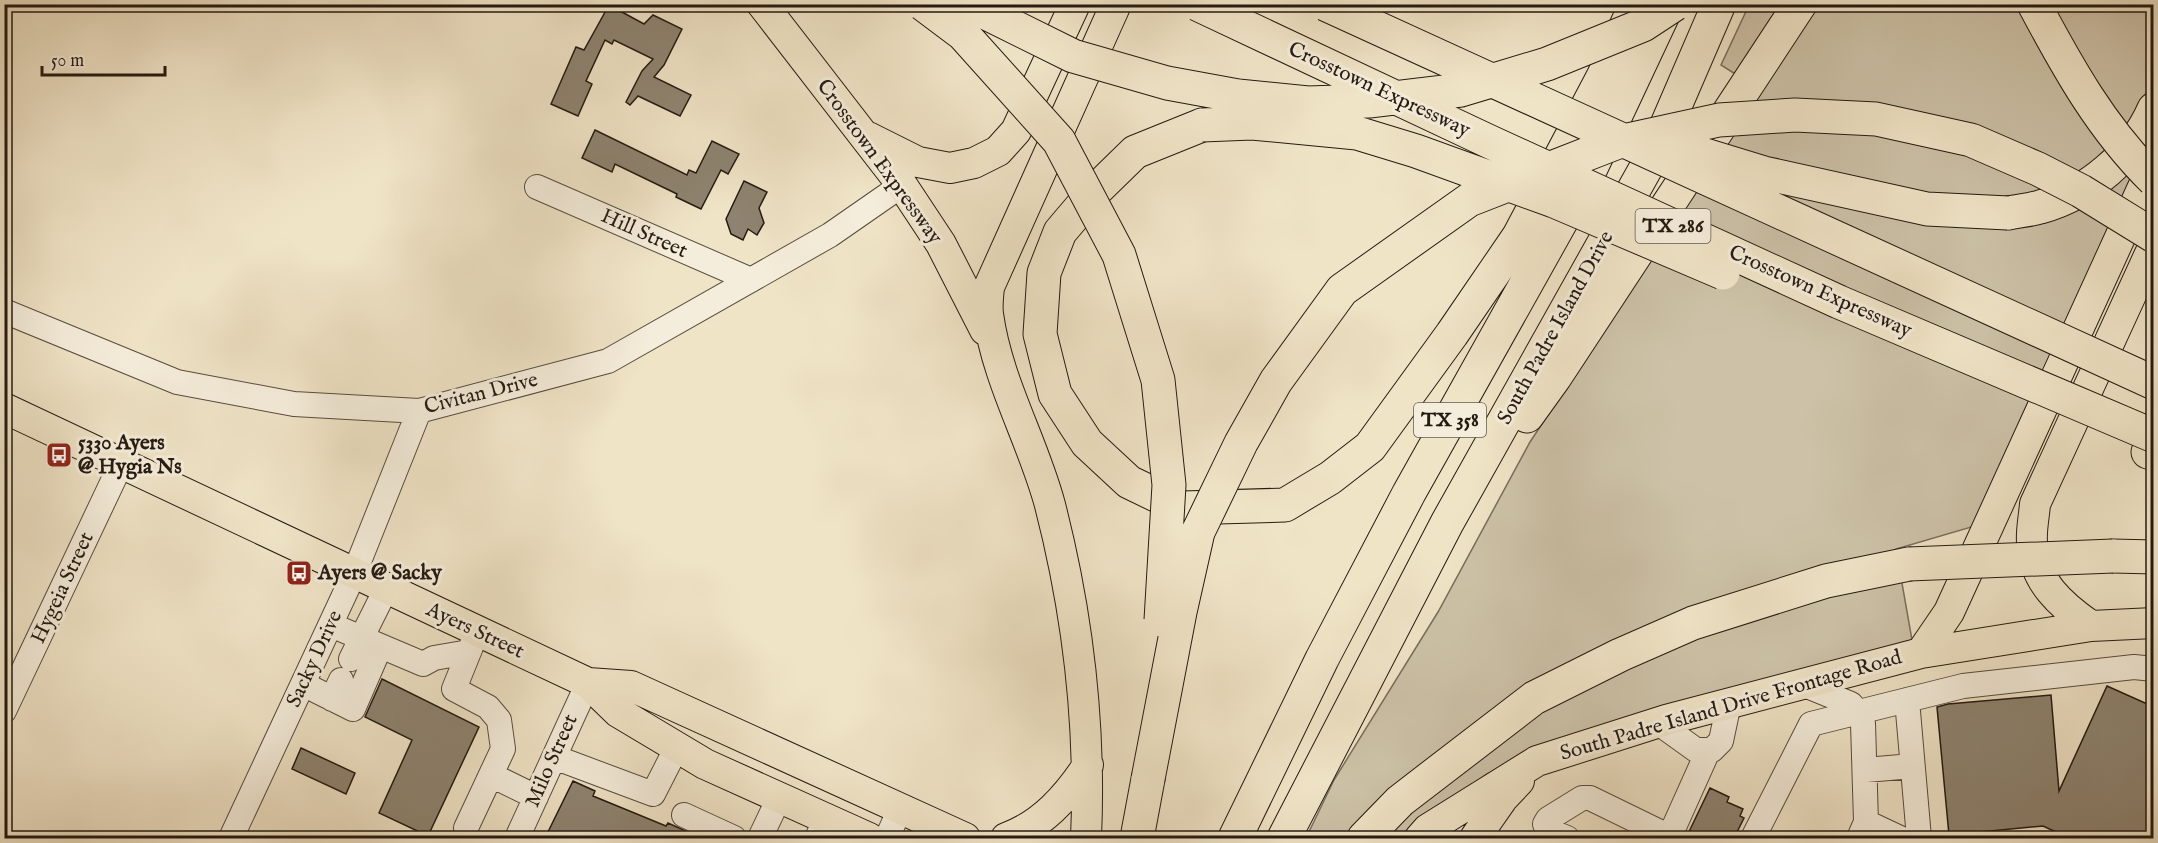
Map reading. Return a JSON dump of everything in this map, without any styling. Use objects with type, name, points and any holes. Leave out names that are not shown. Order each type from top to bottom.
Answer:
[{"type":"highway","points":[[923,4],[963,34],[1059,141],[1119,255],[1158,380],[1169,485],[1164,593],[1148,779]]},
{"type":"highway","points":[[968,4],[1073,56],[1167,83],[1238,96],[1308,103],[1368,101],[1461,90],[1547,64],[1643,25],[1675,4]]},
{"type":"highway","name":"Crosstown Expressway","points":[[1197,4],[1488,141],[2152,447]]},
{"type":"highway","name":"TX 286","points":[[1324,4],[2154,383]]},
{"type":"highway","points":[[1636,4],[1603,76],[1519,236],[1452,334],[1370,447],[1330,478],[1285,505],[1183,508],[1129,482],[1087,443],[1055,394],[1040,334],[1044,273],[1060,232],[1094,192],[1135,152],[1202,126],[1252,123],[1357,133],[1416,151],[1554,201],[2152,447]]},
{"type":"highway","name":"TX 358","points":[[1235,838],[1322,659],[1409,493],[1591,168],[1668,4]]},
{"type":"highway","name":"South Padre Island Drive","points":[[1284,838],[1447,523],[1656,150],[1719,4]]},
{"type":"highway","points":[[1447,523],[1555,377],[1800,4]]},
{"type":"highway","points":[[2034,4],[2082,92],[2101,120],[2133,160],[2154,180]]},
{"type":"highway","points":[[1555,109],[1764,173],[1823,188],[1927,209],[2008,213],[2041,207],[2072,194],[2107,171],[2136,140],[2154,109]]},
{"type":"highway","points":[[1137,838],[1180,612],[1198,532],[1241,443],[1276,381],[1342,290],[1469,200],[1618,142],[1719,120],[1795,115],[1876,119],[1971,140],[2038,169],[2081,191],[2154,236]]},
{"type":"highway","points":[[1364,838],[1401,801],[1534,698],[1620,655],[1693,623],[1826,581],[1909,564],[2113,556],[2154,557]]},
{"type":"main road","name":"Crosstown Expressway","points":[[762,4],[902,185],[941,244],[999,360]]},
{"type":"main road","points":[[861,133],[918,162],[950,168],[974,163],[998,152],[1016,131],[1075,4]]},
{"type":"main road","points":[[1099,838],[1087,824],[1088,765],[1079,650],[1061,554],[1050,503],[999,360],[987,313],[989,287],[1116,4]]},
{"type":"main road","name":"South Padre Island Drive Frontage Road","points":[[1420,838],[1428,829],[1538,760],[1657,723],[1921,653],[1949,612],[2154,163]]},
{"type":"main road","points":[[2091,626],[2068,610],[2050,591],[2038,572],[2032,543],[2035,504],[2154,245]]},
{"type":"main road","name":"Ayers Street","points":[[4,408],[387,589],[473,642],[588,683],[631,686],[965,838]]},
{"type":"main road","points":[[1921,653],[2091,626],[2154,623]]},
{"type":"main road","name":"Ayers Street","points":[[588,683],[618,712],[705,764],[779,798],[821,829],[869,838]]},
{"type":"main road","points":[[774,751],[773,771],[779,798]]},
{"type":"main road","points":[[1476,838],[1503,798],[1538,760]]},
{"type":"main road","points":[[1006,838],[1022,833],[1040,821],[1073,788],[1088,765]]},
{"type":"street","name":"Civitan Drive","points":[[4,311],[177,382],[294,404],[419,411],[608,361],[830,235],[902,185]]},
{"type":"street","name":"Hill Street","points":[[537,187],[752,280]]},
{"type":"street","name":"Sacky Drive","points":[[231,838],[339,661],[354,574],[419,411]]},
{"type":"street","name":"Hygeia Street","points":[[4,711],[121,464]]},
{"type":"street","points":[[339,661],[387,589]]},
{"type":"street","points":[[339,661],[423,664],[473,642]]},
{"type":"street","points":[[466,828],[503,749],[499,720],[488,707],[454,688],[473,642]]},
{"type":"street","points":[[1753,838],[1811,724],[1963,686],[2134,667],[2154,669]]},
{"type":"street","name":"Milo Street","points":[[517,838],[588,683]]},
{"type":"street","points":[[1802,684],[1851,704],[1858,713],[1863,723],[1866,770],[1863,830],[1900,838]]},
{"type":"street","points":[[1907,700],[1919,838]]},
{"type":"street","points":[[1657,723],[1696,750],[1712,750],[1721,741],[1729,703]]},
{"type":"street","points":[[554,757],[653,794],[677,747]]},
{"type":"street","points":[[1567,838],[1547,830],[1545,824],[1548,819],[1582,798],[1590,798],[1670,838],[1708,751]]},
{"type":"street","points":[[1866,770],[1912,766]]},
{"type":"street","points":[[491,775],[536,797]]},
{"type":"street","points":[[760,838],[779,798]]},
{"type":"street","points":[[887,838],[900,809]]},
{"type":"street","points":[[684,815],[734,838]]},
{"type":"shaded area","points":[[1749,5],[2153,5],[2153,69],[2147,91],[2134,121],[2149,140],[1975,526],[1896,549],[1912,640],[1675,707],[1557,744],[1487,774],[1430,816],[1405,838],[1306,838],[1334,780],[1438,612],[1530,442],[1735,132],[1740,77],[1721,65]]},
{"type":"building","points":[[609,5],[644,24],[653,15],[682,29],[664,65],[654,77],[691,95],[680,116],[638,96],[630,105],[626,102],[642,71],[653,59],[614,40],[612,44],[605,40],[586,81],[592,84],[578,116],[551,104],[576,47],[584,50]]},
{"type":"building","points":[[595,130],[687,175],[689,170],[696,173],[712,141],[739,154],[728,174],[721,170],[701,209],[676,197],[677,194],[615,164],[612,172],[582,158]]},
{"type":"building","points":[[744,181],[767,192],[759,208],[764,223],[757,235],[748,229],[743,240],[731,234],[726,219]]},
{"type":"building","points":[[382,679],[479,727],[428,836],[379,813],[412,740],[365,717]]},
{"type":"building","points":[[2107,686],[2154,707],[2154,838],[2069,838],[2043,826],[1949,835],[1937,707],[1948,704],[2051,695],[2059,791]]},
{"type":"building","points":[[301,748],[355,773],[346,794],[292,769]]},
{"type":"building","points":[[573,781],[595,791],[593,796],[666,826],[668,823],[701,838],[545,838]]},
{"type":"building","points":[[1710,788],[1729,797],[1727,802],[1743,809],[1740,816],[1744,818],[1734,838],[1686,838]]},
{"type":"place","name":"5330 Ayers @ Hygia Ns","points":[[59,455]]},
{"type":"place","name":"Ayers @ Sacky","points":[[299,573]]}]
